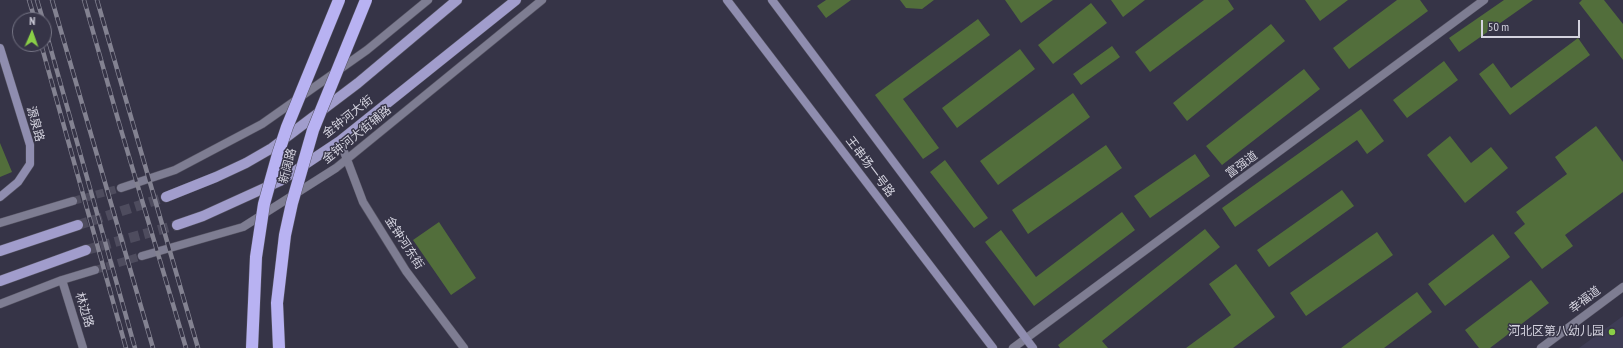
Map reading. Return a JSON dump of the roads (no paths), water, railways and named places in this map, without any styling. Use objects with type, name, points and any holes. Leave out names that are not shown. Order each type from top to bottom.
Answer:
[{"type":"highway","name":"新阔路","points":[[252,348],[256,257],[264,204],[287,127],[339,0]]},
{"type":"highway","name":"新阔路","points":[[279,348],[277,303],[285,235],[292,203],[313,130],[366,0]]},
{"type":"main road","name":"金钟河大街","points":[[166,197],[216,178],[272,148],[358,83],[456,0]]},
{"type":"main road","name":"金钟河大街","points":[[177,225],[204,216],[280,181],[340,141],[516,0]]},
{"type":"main road","name":"王串场一号路","points":[[727,0],[993,348]]},
{"type":"main road","name":"王串场一号路","points":[[772,0],[1033,348]]},
{"type":"main road","name":"源泉路","points":[[0,48],[30,145],[30,164],[18,182],[0,197]]},
{"type":"main road","points":[[0,251],[78,225]]},
{"type":"main road","points":[[0,281],[86,250]]},
{"type":"street","points":[[121,188],[175,170],[262,124],[367,50],[428,0]]},
{"type":"street","name":"金钟河大街辅路","points":[[142,256],[243,226],[348,160],[542,0]]},
{"type":"street","name":"富强道","points":[[1013,348],[1484,0]]},
{"type":"street","name":"金钟河东街","points":[[340,141],[363,202],[406,271],[464,348]]},
{"type":"street","points":[[0,223],[73,201]]},
{"type":"street","points":[[0,304],[62,280],[95,270]]},
{"type":"street","name":"林边路","points":[[62,280],[83,348]]},
{"type":"street","name":"幸福道","points":[[1541,348],[1623,287]]},
{"type":"tunnel","points":[[73,201],[121,188]]},
{"type":"tunnel","points":[[78,225],[166,197]]},
{"type":"tunnel","points":[[86,250],[177,225]]},
{"type":"tunnel","points":[[95,270],[142,256]]},
{"type":"railway","points":[[29,0],[33,12]]},
{"type":"railway","points":[[37,0],[41,12]]},
{"type":"railway","points":[[52,0],[153,348]]},
{"type":"railway","points":[[84,0],[186,348]]},
{"type":"railway","points":[[97,0],[198,348]]},
{"type":"railway","points":[[43,52],[126,348]]},
{"type":"railway","points":[[52,52],[135,348]]},
{"type":"place","name":"河北区第八幼儿园","points":[[1612,332]]}]
